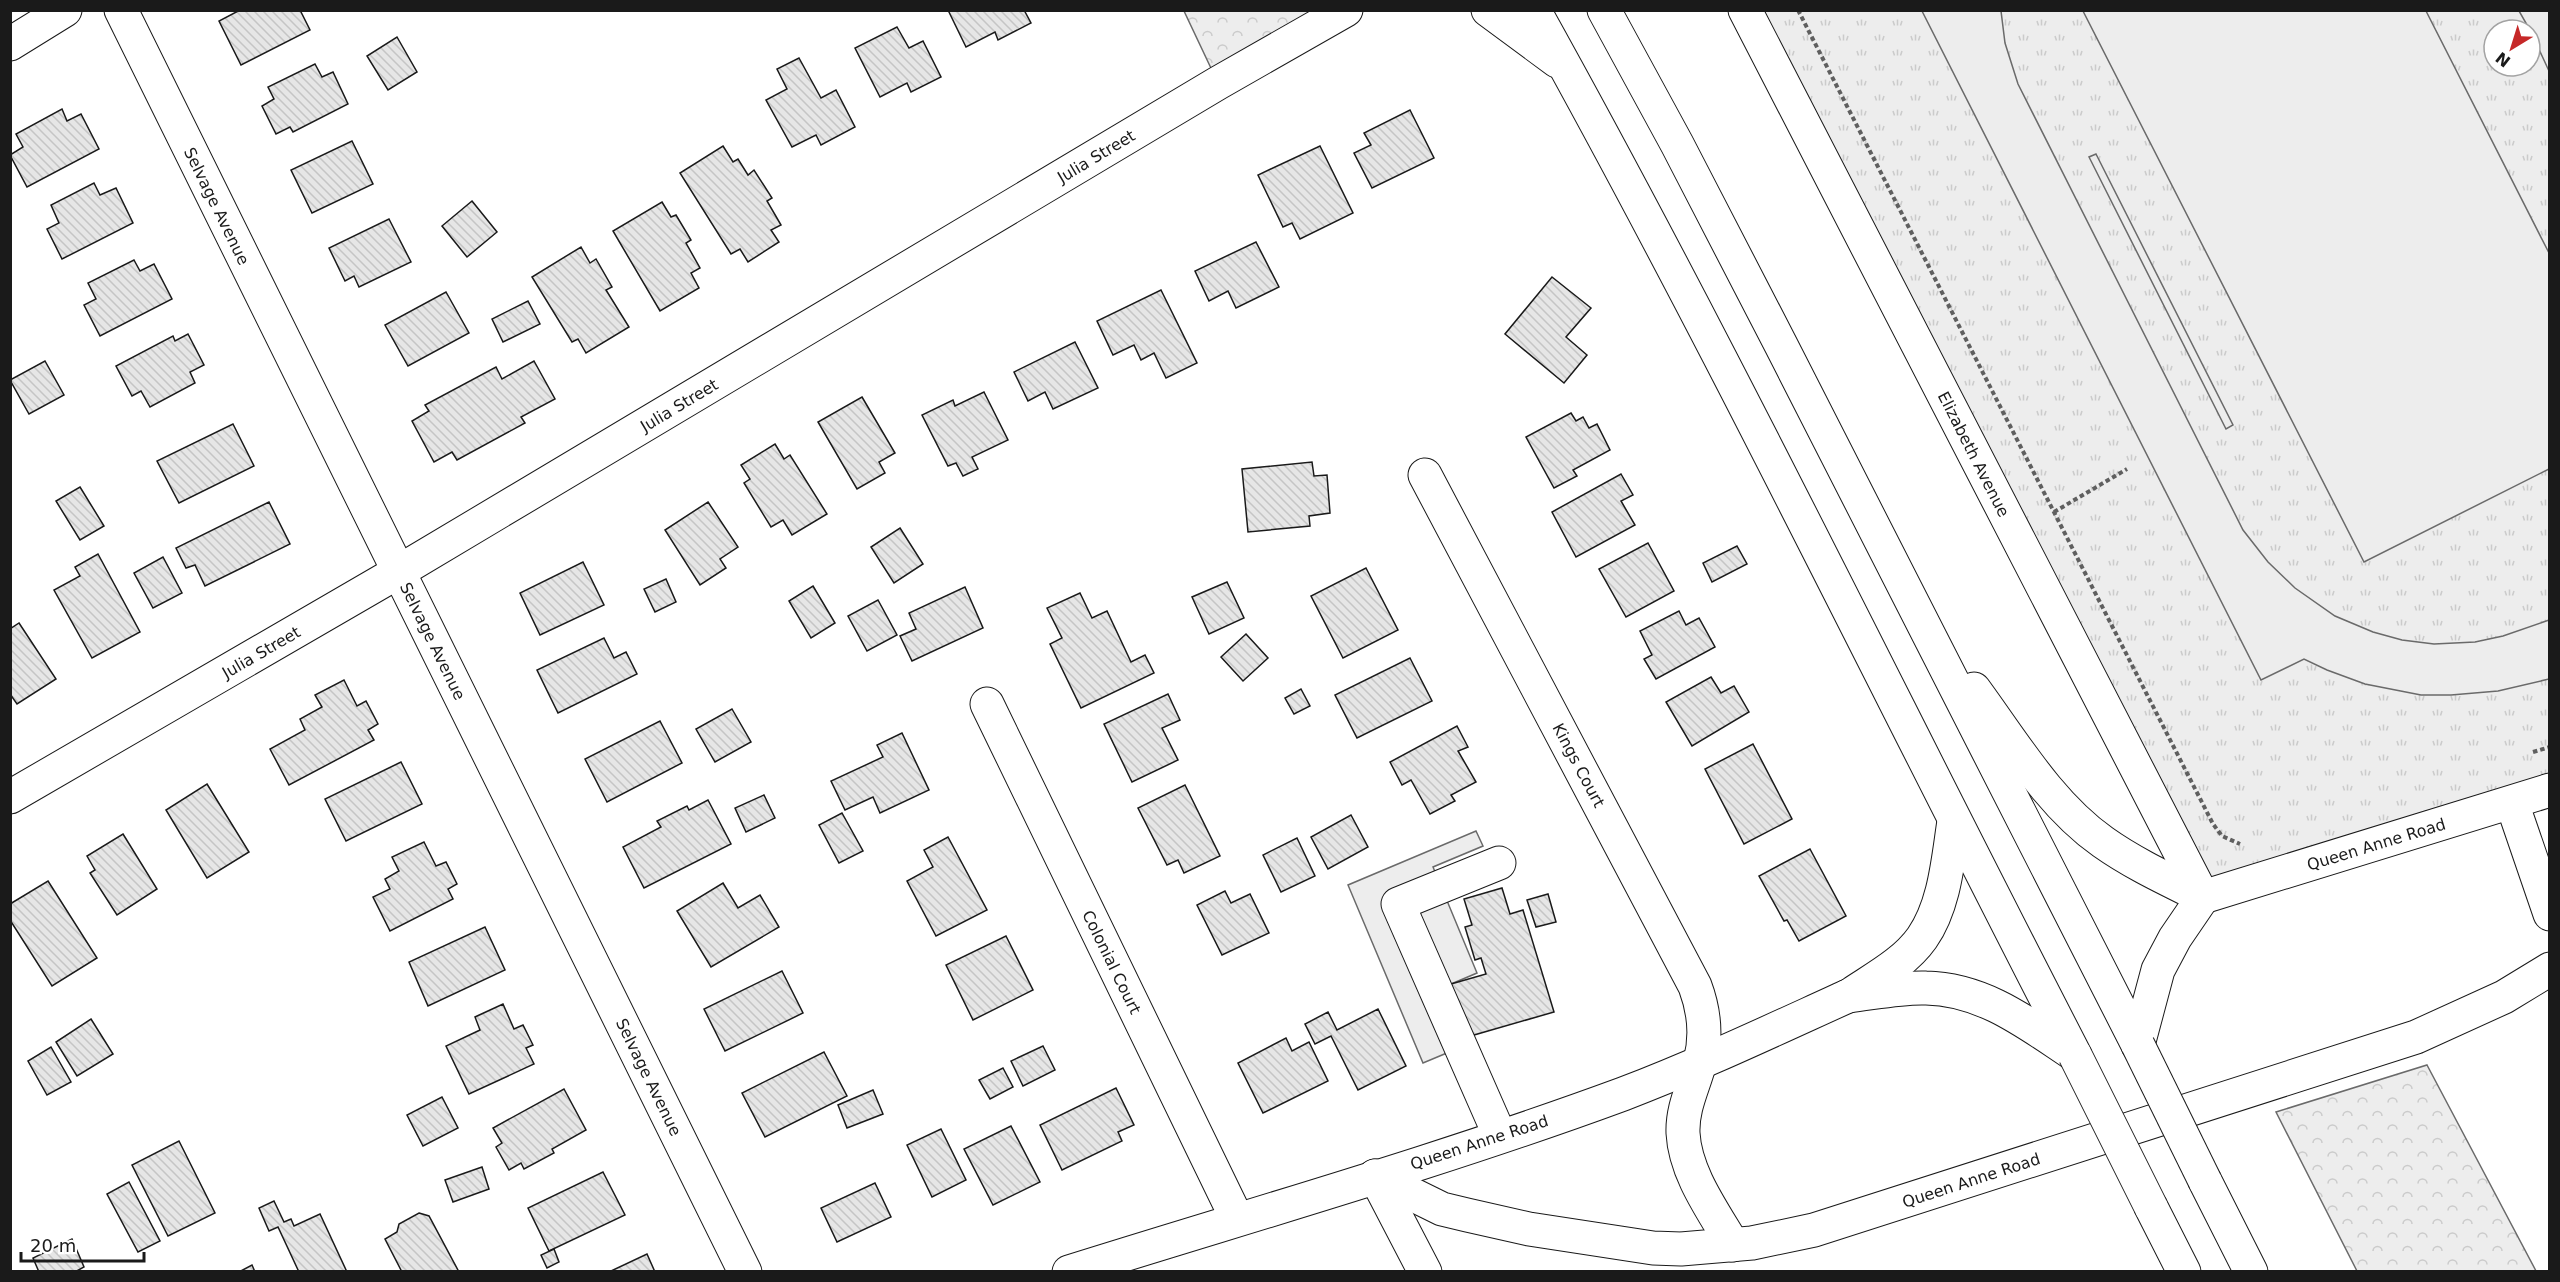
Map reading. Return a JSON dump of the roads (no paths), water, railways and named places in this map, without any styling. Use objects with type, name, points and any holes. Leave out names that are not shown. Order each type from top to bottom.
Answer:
[{"type":"main road","points":[[10,44],[65,10]]},
{"type":"main road","name":"Selvage Avenue","points":[[120,10],[746,1272]]},
{"type":"main road","name":"Julia Street","points":[[10,798],[398,572],[1198,95],[1346,10]]},
{"type":"main road","points":[[1488,10],[1566,67]]},
{"type":"main road","points":[[1534,10],[1707,332],[1954,821],[2076,1055],[2184,1272]]},
{"type":"main road","points":[[1604,10],[1765,313],[2138,1045],[2251,1272]]},
{"type":"main road","name":"Elizabeth Avenue","points":[[1745,10],[2203,897]]},
{"type":"main road","name":"Kings Court","points":[[1425,475],[1701,1000],[1704,1029],[1700,1062],[1686,1101],[1683,1131],[1685,1146],[1697,1181],[1732,1245]]},
{"type":"main road","points":[[1914,607],[2037,775],[2067,810],[2102,842],[2203,897],[2175,938],[2158,970],[2138,1045]]},
{"type":"main road","name":"Colonial Court","points":[[987,704],[1237,1219]]},
{"type":"main road","name":"Queen Anne Road","points":[[2203,897],[2550,790]]},
{"type":"main road","points":[[2512,803],[2550,914]]},
{"type":"main road","points":[[1848,996],[1895,965],[1922,938],[1931,922],[1944,885],[1954,821]]},
{"type":"main road","points":[[1499,863],[1398,904],[1500,1136]]},
{"type":"main road","name":"Queen Anne Road","points":[[1375,1176],[1442,1209],[1529,1230],[1653,1248],[1681,1249],[1772,1240],[1814,1230],[2385,1047],[2447,1025],[2504,997],[2550,969]]},
{"type":"main road","points":[[1848,996],[1927,988],[1966,994],[2008,1010],[2076,1055]]},
{"type":"main road","name":"Queen Anne Road","points":[[1069,1272],[1500,1136],[1624,1093],[1848,996]]},
{"type":"main road","points":[[1375,1176],[1425,1272]]}]
